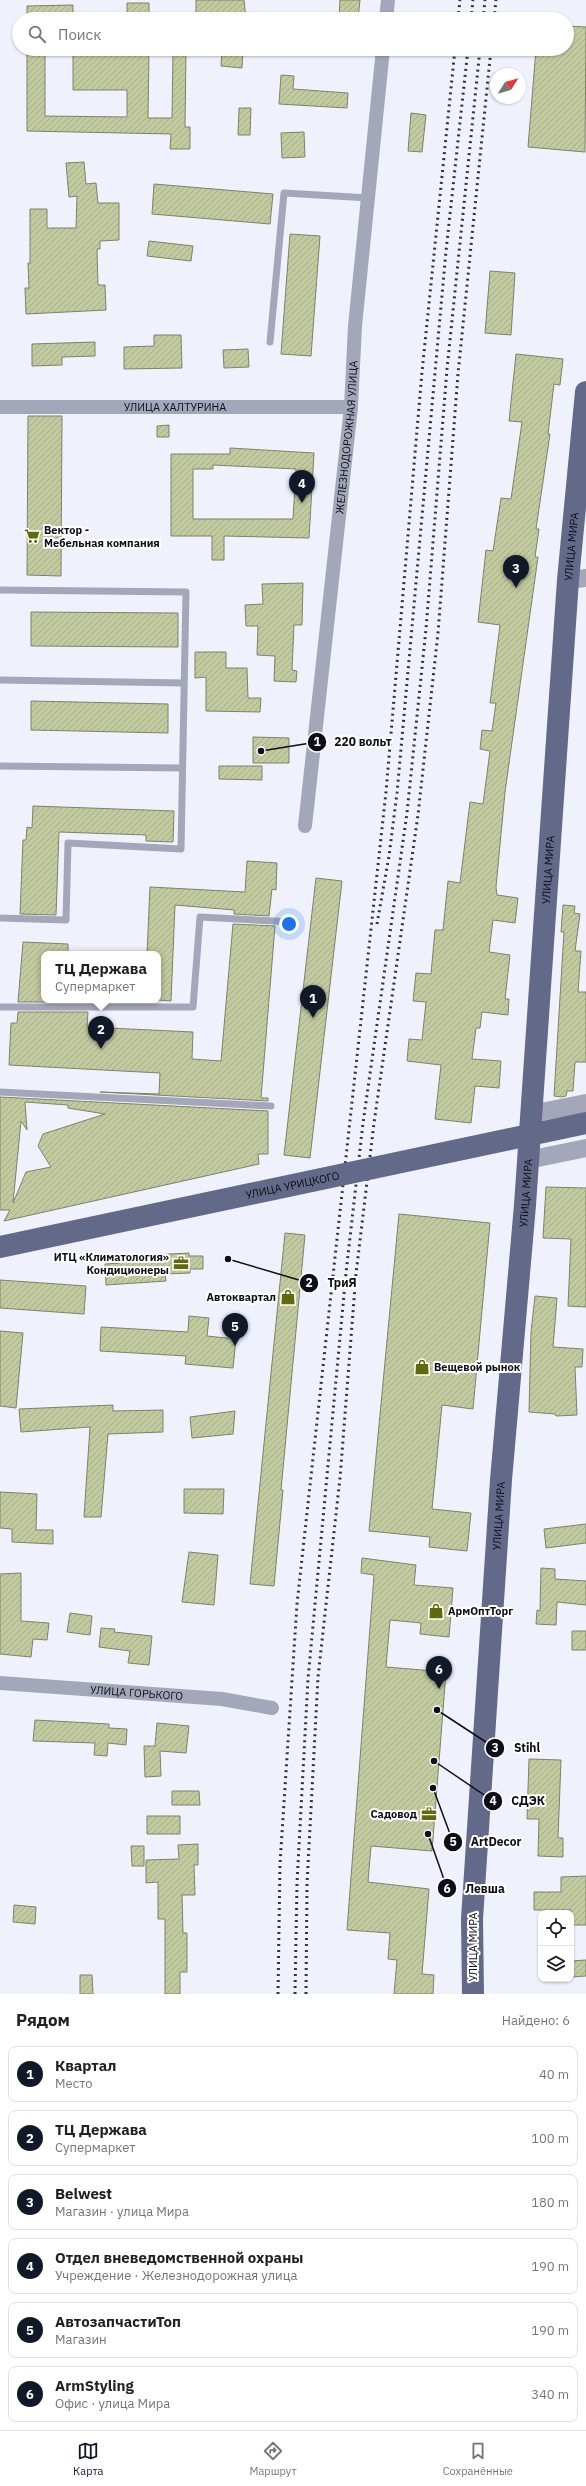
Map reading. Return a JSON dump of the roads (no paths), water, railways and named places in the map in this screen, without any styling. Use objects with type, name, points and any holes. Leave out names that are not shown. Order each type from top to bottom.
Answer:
[{"type":"main road","name":"УЛИЦА МИРА","points":[[473,1994],[472,1919],[501,1488],[531,1114],[577,579],[586,392]]},
{"type":"main road","name":"УЛИЦА УРИЦКОГО","points":[[0,1247],[586,1123]]},
{"type":"street","points":[[387,12],[388,0]]},
{"type":"street","name":"ЖЕЛЕЗНОДОРОЖНАЯ УЛИЦА","points":[[305,826],[351,407],[355,326],[382,56]]},
{"type":"street","name":"УЛИЦА ХАЛТУРИНА","points":[[0,407],[351,407]]},
{"type":"street","points":[[531,1114],[586,1103]]},
{"type":"street","points":[[528,1160],[586,1148]]},
{"type":"street","name":"УЛИЦА ГОРЬКОГО","points":[[0,1683],[222,1699],[272,1708]]},
{"type":"lane","points":[[270,342],[284,193],[369,198]]},
{"type":"lane","points":[[0,590],[186,592],[181,849],[68,843],[66,920],[0,918]]},
{"type":"lane","points":[[0,680],[184,683]]},
{"type":"lane","points":[[0,766],[182,768]]},
{"type":"lane","points":[[0,1007],[193,1006],[200,917],[293,922]]},
{"type":"lane","points":[[0,1092],[272,1106]]},
{"type":"railway","points":[[459,12],[460,0]]},
{"type":"railway","points":[[472,12],[473,0]]},
{"type":"railway","points":[[484,12],[485,0]]},
{"type":"railway","points":[[495,12],[496,0]]},
{"type":"railway","points":[[278,1994],[280,1864],[297,1604],[386,792],[422,372],[454,56]]},
{"type":"railway","points":[[377,924],[389,856],[397,793],[446,251],[467,56]]},
{"type":"railway","points":[[295,1994],[297,1883],[308,1679],[346,1273],[363,1123],[407,813],[426,629],[447,369],[479,56]]},
{"type":"railway","points":[[306,1994],[307,1884],[318,1677],[340,1478],[356,1274],[374,1123],[418,815],[438,633],[458,374],[490,56]]},
{"type":"place","name":"Отдел вневедомственной охраны","points":[[302,503]]},
{"type":"place","name":"Вектор - Мебельная компания","points":[[32,536]]},
{"type":"place","name":"Belwest","points":[[516,588]]},
{"type":"place","name":"220 вольт","points":[[261,751]]},
{"type":"place","name":"Квартал","points":[[313,1018]]},
{"type":"place","name":"ТЦ Держава","points":[[101,1049]]},
{"type":"place","name":"ТриЯ","points":[[228,1259]]},
{"type":"place","name":"ИТЦ «Климатология» Кондиционеры","points":[[181,1263]]},
{"type":"place","name":"Автоквартал","points":[[288,1297]]},
{"type":"place","name":"АвтозапчастиТоп","points":[[235,1346]]},
{"type":"place","name":"Вещевой рынок","points":[[422,1367]]},
{"type":"place","name":"АрмОптТорг","points":[[436,1611]]},
{"type":"place","name":"ArmStyling","points":[[439,1689]]},
{"type":"place","name":"Stihl","points":[[437,1710]]},
{"type":"place","name":"СДЭК","points":[[434,1761]]},
{"type":"place","name":"ArtDecor","points":[[433,1788]]},
{"type":"place","name":"Садовод","points":[[429,1814]]},
{"type":"place","name":"Левша","points":[[428,1834]]}]
